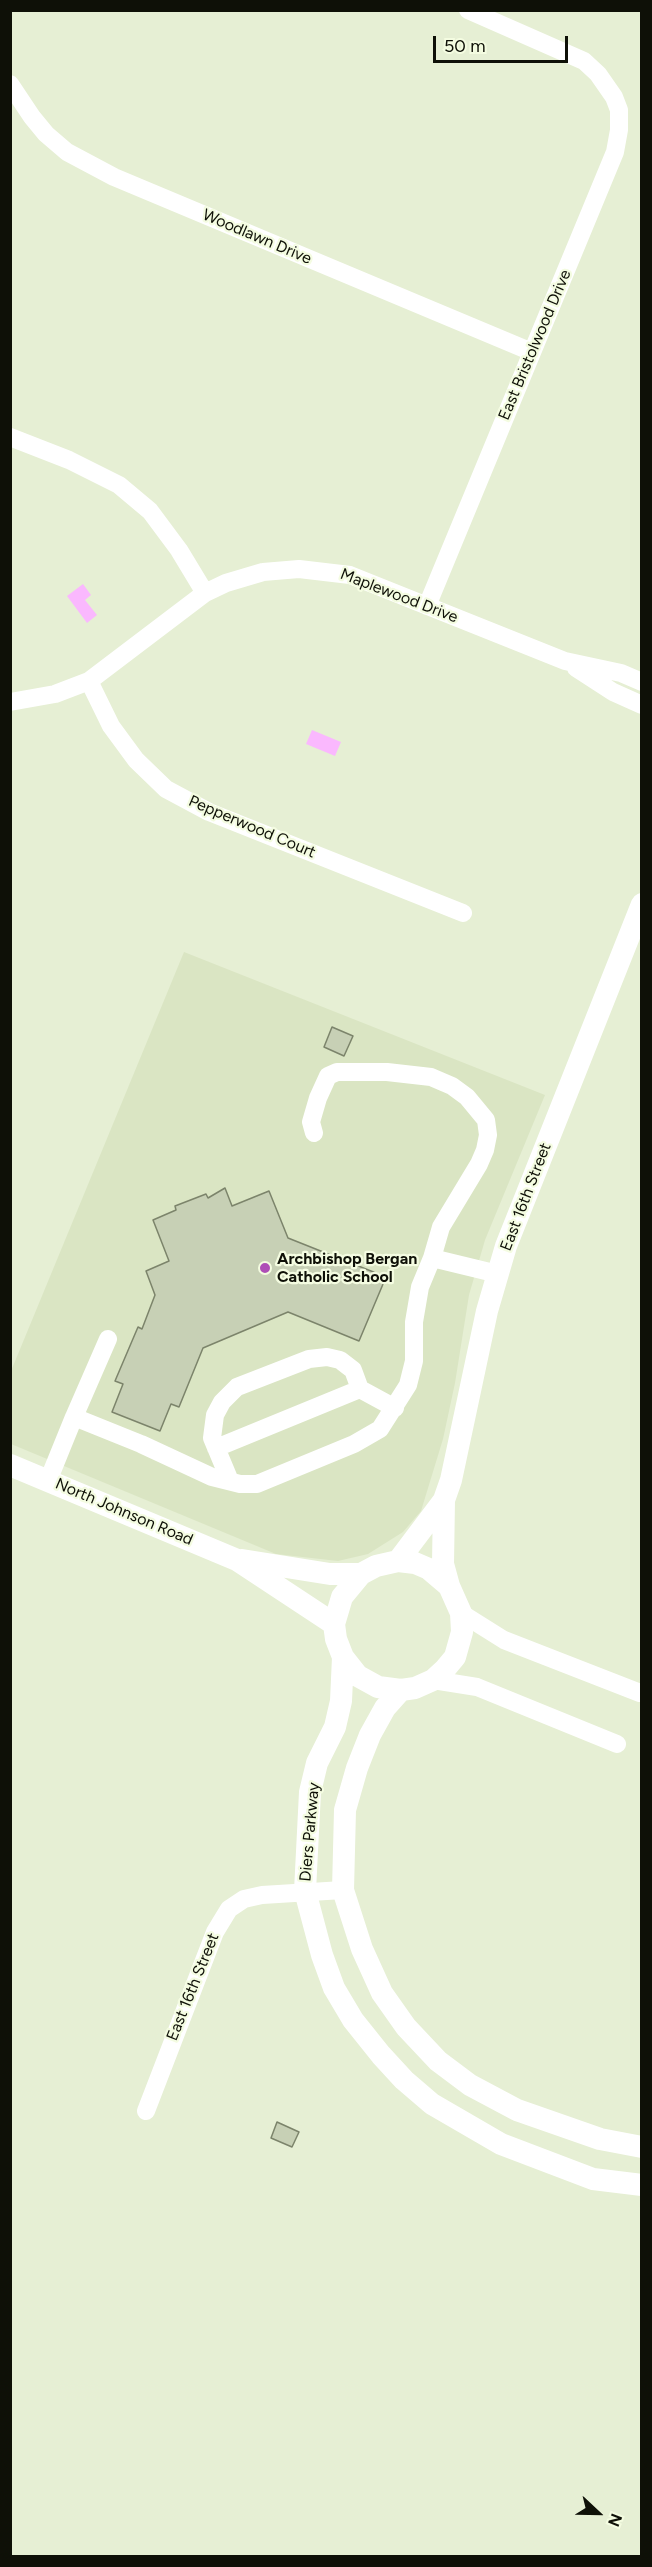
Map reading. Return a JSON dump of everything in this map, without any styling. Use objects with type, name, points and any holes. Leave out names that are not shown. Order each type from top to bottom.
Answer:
[{"type":"main road","name":"East 16th Street","points":[[398,1562],[444,1500],[451,1480],[487,1311],[498,1274],[534,1174],[642,904]]},
{"type":"main road","name":"North Johnson Road","points":[[10,1465],[237,1560],[334,1624]]},
{"type":"main road","name":"East 16th Street","points":[[444,1500],[443,1564],[449,1586]]},
{"type":"main road","name":"North Johnson Road","points":[[237,1560],[330,1574],[361,1574]]},
{"type":"main road","points":[[398,1562],[415,1563],[429,1569],[449,1586],[461,1613],[462,1632],[457,1651],[445,1669],[433,1680],[415,1688],[401,1690],[378,1686],[358,1676],[343,1657],[336,1639],[334,1624],[342,1597],[361,1574],[376,1566],[398,1562]]},
{"type":"main road","name":"Diers Parkway","points":[[343,1657],[342,1701],[335,1727],[317,1763],[309,1792],[305,1891],[322,1955],[334,1988],[353,2020],[404,2080],[432,2104],[501,2144],[593,2179],[642,2185]]},
{"type":"main road","name":"Diers Parkway","points":[[401,1690],[385,1708],[370,1735],[345,1809],[343,1890],[362,1949],[382,1993],[406,2027],[438,2061],[470,2085],[517,2110],[600,2139],[642,2146]]},
{"type":"street","name":"East Bristolwood Drive","points":[[427,606],[615,152],[619,130],[619,110],[604,83],[584,61],[468,10]]},
{"type":"street","name":"Woodlawn Drive","points":[[10,84],[46,134],[67,152],[114,177],[532,352]]},
{"type":"street","points":[[10,437],[69,460],[119,484],[150,511],[179,550],[205,593]]},
{"type":"street","name":"Maplewood Drive","points":[[10,702],[55,694],[89,681],[205,593],[226,583],[263,572],[299,569],[350,575],[565,661],[621,673],[642,682]]},
{"type":"street","name":"Maplewood Drive","points":[[565,661],[613,692],[642,705]]},
{"type":"street","name":"Pepperwood Court","points":[[89,681],[111,726],[136,760],[166,789],[209,812],[463,913]]},
{"type":"street","points":[[74,1417],[141,1444],[212,1477],[257,1484],[354,1444],[380,1429],[408,1385],[414,1361],[414,1322],[420,1287],[441,1227],[485,1150],[488,1135],[486,1120],[478,1108],[452,1086],[431,1077],[387,1072],[337,1072],[328,1076],[318,1098],[311,1122],[314,1133]]},
{"type":"street","points":[[432,1258],[498,1274]]},
{"type":"street","points":[[48,1481],[108,1340]]},
{"type":"street","points":[[230,1481],[212,1438],[215,1415],[228,1394],[237,1387],[309,1359],[327,1357],[340,1360],[353,1370],[360,1389],[395,1408]]},
{"type":"street","points":[[216,1448],[360,1389]]},
{"type":"street","points":[[461,1613],[504,1640],[640,1692]]},
{"type":"street","points":[[433,1680],[477,1687],[617,1744]]},
{"type":"street","name":"East 16th Street","points":[[146,2111],[214,1932],[229,1909],[244,1899],[262,1894],[343,1890]]},
{"type":"shaded area","points":[[83,584],[91,595],[85,600],[97,615],[87,623],[67,596]]},
{"type":"shaded area","points":[[312,730],[341,742],[335,756],[306,744]]},
{"type":"shaded area","name":"Archbishop Bergan Catholic School","points":[[184,952],[545,1095],[485,1240],[469,1295],[455,1383],[443,1439],[421,1511],[403,1532],[368,1554],[338,1561],[276,1554],[11,1444],[11,1371]]},
{"type":"building","points":[[332,1027],[353,1036],[344,1056],[324,1047]]},
{"type":"building","name":"Archbishop Bergan Catholic School","points":[[225,1188],[232,1206],[269,1191],[288,1238],[386,1277],[359,1341],[288,1312],[203,1348],[179,1407],[171,1404],[160,1431],[112,1412],[123,1384],[115,1381],[138,1327],[142,1329],[155,1295],[146,1271],[169,1261],[153,1220],[176,1210],[175,1206],[206,1194],[208,1198]]},
{"type":"building","points":[[277,2122],[299,2132],[292,2147],[271,2138]]},
{"type":"place","name":"Archbishop Bergan Catholic School","points":[[265,1268]]}]
